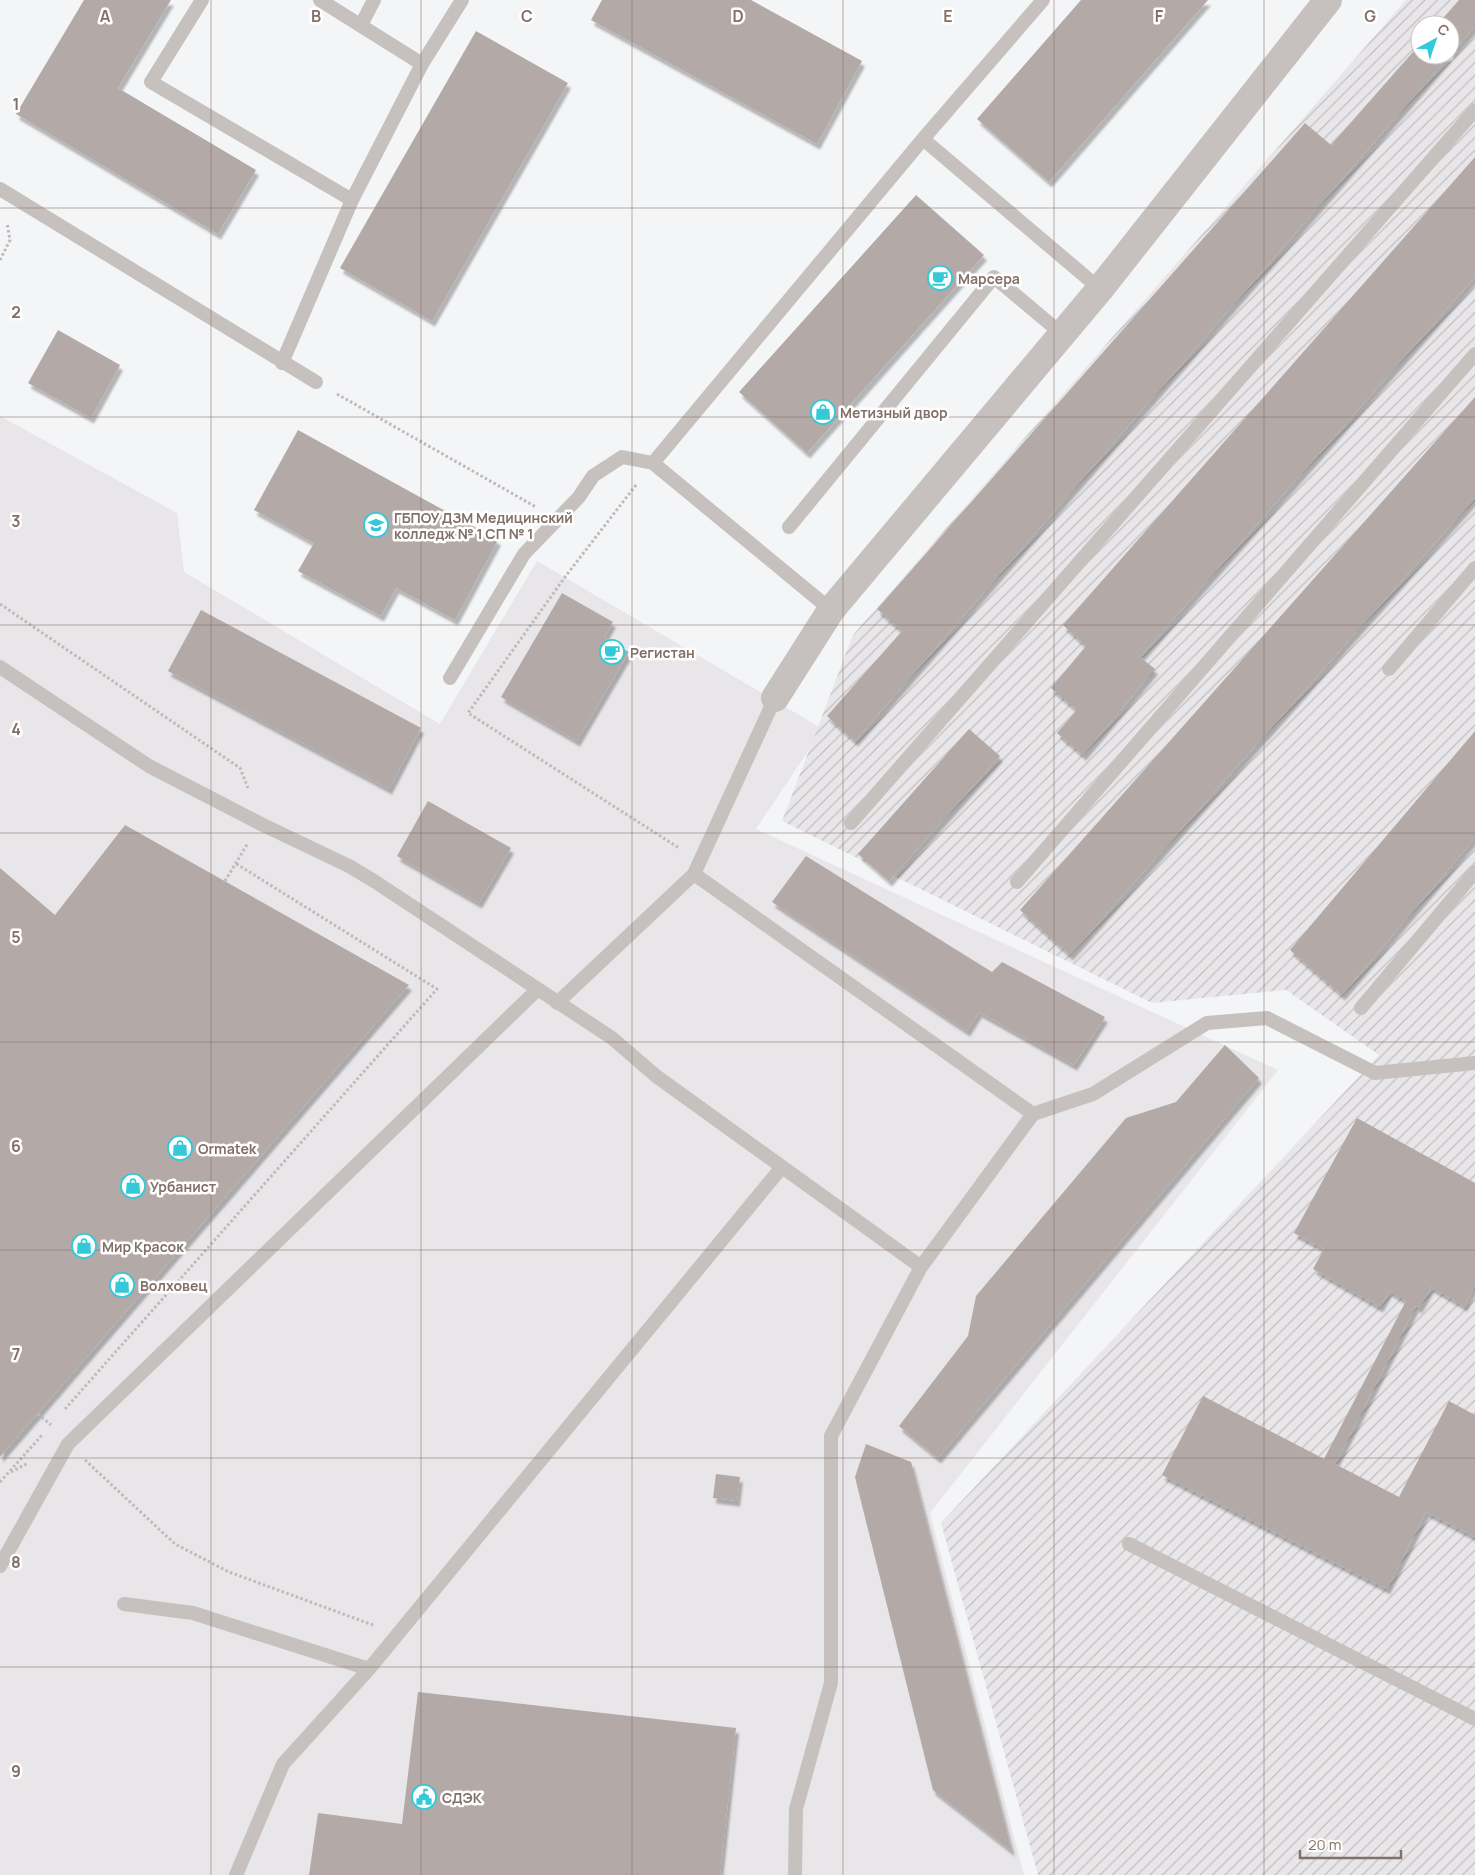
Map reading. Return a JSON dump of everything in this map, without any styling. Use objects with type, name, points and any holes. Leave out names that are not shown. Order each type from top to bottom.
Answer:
[{"type":"street","points":[[775,698],[831,610],[1100,289],[1328,0]]},
{"type":"lane","points":[[202,0],[152,82],[352,200]]},
{"type":"lane","points":[[320,0],[422,64]]},
{"type":"lane","points":[[361,25],[374,0]]},
{"type":"lane","points":[[282,363],[352,200],[422,64],[462,0]]},
{"type":"lane","points":[[653,463],[923,139],[1043,0]]},
{"type":"lane","points":[[851,824],[1475,110]]},
{"type":"lane","points":[[923,139],[1100,289]]},
{"type":"lane","points":[[0,189],[282,363],[316,382]]},
{"type":"lane","points":[[789,527],[994,277],[1062,334]]},
{"type":"lane","points":[[1016,882],[1475,354]]},
{"type":"lane","points":[[450,678],[524,554],[579,497],[593,476],[622,457],[653,463],[831,610]]},
{"type":"lane","points":[[1389,670],[1475,568]]},
{"type":"lane","points":[[0,667],[149,766],[261,824],[349,866],[538,989],[612,1038],[656,1076],[921,1267]]},
{"type":"lane","points":[[557,1003],[697,868],[775,698]]},
{"type":"lane","points":[[697,868],[1033,1114]]},
{"type":"lane","points":[[1361,1008],[1475,872]]},
{"type":"lane","points":[[0,1566],[68,1444],[538,989]]},
{"type":"lane","points":[[795,1875],[796,1809],[831,1684],[831,1436],[921,1267],[1033,1114],[1093,1094],[1207,1023],[1268,1018],[1375,1073],[1475,1063]]},
{"type":"lane","points":[[236,1875],[283,1764],[369,1670],[782,1167]]},
{"type":"lane","points":[[1129,1544],[1475,1719]]},
{"type":"lane","points":[[124,1604],[193,1613],[369,1670]]},
{"type":"path","points":[[316,382],[558,519]]},
{"type":"path","points":[[653,463],[565,577],[468,713],[697,868]]},
{"type":"path","points":[[0,604],[240,768],[261,824],[225,881]]},
{"type":"path","points":[[64,1410],[437,989],[235,863]]},
{"type":"path","points":[[38,1414],[51,1425]]},
{"type":"path","points":[[0,1482],[58,1418]]},
{"type":"path","points":[[8,1473],[68,1444],[175,1544],[229,1572],[398,1634]]},
{"type":"shaded area","points":[[1406,0],[1475,0],[1475,1875],[1038,1875],[941,1523],[1379,1055],[1286,990],[1152,1003],[782,821],[853,635]]},
{"type":"shaded area","points":[[0,416],[177,513],[184,572],[440,724],[537,561],[823,729],[756,829],[1278,1070],[930,1513],[1024,1875],[0,1875]]},
{"type":"building","points":[[84,0],[171,0],[118,88],[256,170],[218,234],[16,114]]},
{"type":"building","points":[[602,0],[751,0],[862,61],[817,144],[591,20]]},
{"type":"building","points":[[1081,0],[1208,0],[1049,182],[977,119]]},
{"type":"building","points":[[1459,0],[1475,0],[1475,26],[1460,43],[1460,15],[1446,15]]},
{"type":"building","points":[[476,31],[568,83],[432,321],[340,268]]},
{"type":"building","points":[[1410,55],[1410,65],[1441,65],[855,741],[827,716],[902,631],[877,609],[1305,123],[1331,145]]},
{"type":"building","points":[[1475,157],[1475,277],[1140,657],[1155,669],[1083,755],[1057,733],[1077,710],[1051,688],[1086,646],[1063,625]]},
{"type":"building","points":[[916,195],[984,255],[807,453],[739,392]]},
{"type":"building","points":[[58,330],[120,365],[91,418],[28,383]]},
{"type":"building","points":[[1475,397],[1475,498],[1070,955],[1020,910]]},
{"type":"building","name":"ГБПОУ ДЗМ Медицинский колледж № 1 СП № 1","points":[[298,430],[498,540],[455,620],[396,588],[381,616],[298,571],[314,543],[254,510]]},
{"type":"building","points":[[562,593],[613,622],[604,638],[629,652],[577,741],[501,697]]},
{"type":"building","points":[[201,610],[421,728],[389,789],[168,671]]},
{"type":"building","points":[[969,729],[1000,756],[889,881],[858,854]]},
{"type":"building","points":[[1475,731],[1475,838],[1342,995],[1290,950]]},
{"type":"building","points":[[428,801],[511,848],[479,903],[397,856]]},
{"type":"building","points":[[125,825],[409,985],[0,1457],[0,868],[55,915]]},
{"type":"building","points":[[806,856],[992,972],[1002,962],[1105,1017],[1074,1065],[979,1012],[967,1031],[772,902]]},
{"type":"building","points":[[1225,1045],[1259,1078],[938,1458],[899,1426],[968,1336],[976,1296],[1126,1118],[1176,1102]]},
{"type":"building","points":[[1357,1118],[1475,1183],[1475,1286],[1464,1306],[1431,1287],[1419,1308],[1416,1306],[1335,1464],[1399,1497],[1449,1401],[1475,1415],[1475,1537],[1426,1512],[1387,1589],[1162,1475],[1203,1396],[1324,1459],[1406,1301],[1389,1291],[1380,1307],[1313,1269],[1324,1249],[1294,1233]]},
{"type":"building","points":[[866,1444],[911,1462],[1012,1851],[933,1790],[855,1477]]},
{"type":"building","points":[[716,1474],[740,1477],[737,1501],[713,1498]]},
{"type":"building","points":[[418,1692],[736,1728],[720,1875],[309,1875],[318,1813],[402,1824]]},
{"type":"place","name":"Марсера","points":[[940,278]]},
{"type":"place","name":"Метизный двор","points":[[823,412]]},
{"type":"place","name":"ГБПОУ ДЗМ Медицинский колледж № 1 СП № 1","points":[[376,525]]},
{"type":"place","name":"Регистан","points":[[612,652]]},
{"type":"place","name":"Ormatek","points":[[180,1148]]},
{"type":"place","name":"Урбанист","points":[[133,1186]]},
{"type":"place","name":"Мир Красок","points":[[84,1246]]},
{"type":"place","name":"Волховец","points":[[122,1285]]},
{"type":"place","name":"СДЭК","points":[[424,1797]]}]
